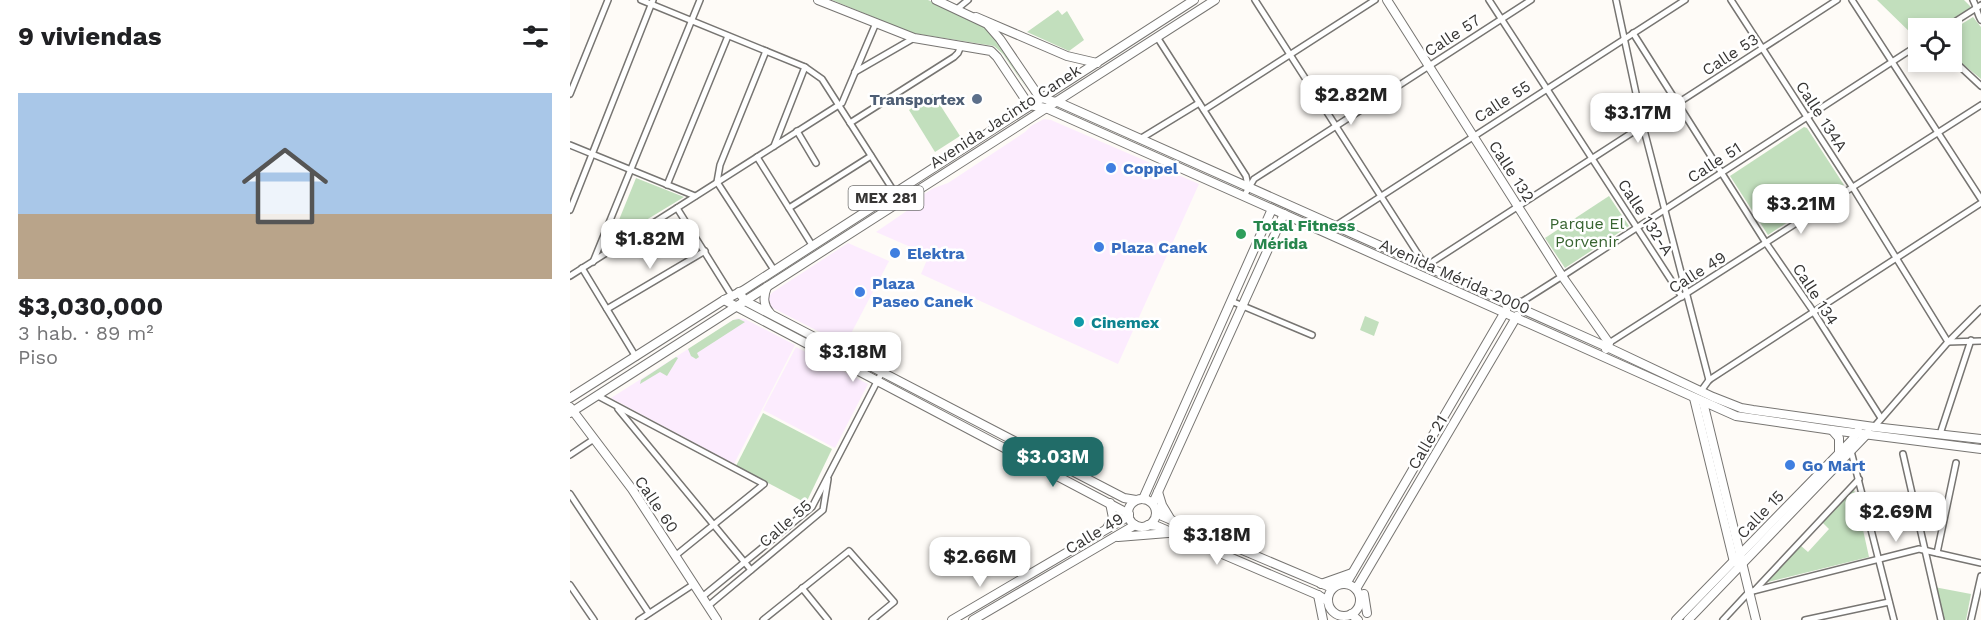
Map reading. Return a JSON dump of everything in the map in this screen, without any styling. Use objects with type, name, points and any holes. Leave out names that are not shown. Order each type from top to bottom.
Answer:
[{"type":"main road","name":"Avenida Jacinto Canek","points":[[570,398],[1194,0]]},
{"type":"main road","name":"Avenida Jacinto Canek","points":[[571,411],[598,396],[1215,0]]},
{"type":"main road","points":[[976,17],[1067,56],[1097,63]]},
{"type":"street","points":[[570,94],[608,0]]},
{"type":"street","points":[[641,0],[652,2],[692,21],[806,67],[822,79],[900,201]]},
{"type":"street","points":[[593,262],[700,0]]},
{"type":"street","points":[[818,0],[914,38],[991,51],[1029,105]]},
{"type":"street","points":[[936,0],[976,17],[994,31],[1041,98]]},
{"type":"street","points":[[957,9],[968,0]]},
{"type":"street","points":[[1255,0],[1426,266],[1422,275]]},
{"type":"street","points":[[1204,110],[1375,0]]},
{"type":"street","name":"Calle 132","points":[[1387,0],[1608,345]]},
{"type":"street","name":"Calle 132-A","points":[[1489,0],[1637,228],[1684,296]]},
{"type":"street","name":"Calle 57","points":[[1244,196],[1254,179],[1531,0]]},
{"type":"street","points":[[1616,0],[1623,39],[1684,296],[1709,380]]},
{"type":"street","name":"Calle 55","points":[[1335,226],[1685,0]]},
{"type":"street","name":"Calle 134A","points":[[1731,0],[1853,188],[1948,342]]},
{"type":"street","name":"Calle 53","points":[[1426,266],[1837,0]]},
{"type":"street","points":[[1701,391],[1709,380],[1981,201],[1852,0]]},
{"type":"street","points":[[1973,0],[1979,6]]},
{"type":"street","points":[[570,210],[652,2]]},
{"type":"street","points":[[1979,6],[1978,16],[1981,20]]},
{"type":"street","points":[[1960,18],[1979,6]]},
{"type":"street","points":[[570,276],[842,103],[876,23]]},
{"type":"street","name":"Calle 134","points":[[1633,33],[1766,243],[1881,418]]},
{"type":"street","points":[[667,185],[728,36]]},
{"type":"street","points":[[1157,37],[1246,176],[1248,187]]},
{"type":"street","points":[[855,73],[914,38]]},
{"type":"street","points":[[850,123],[954,57],[961,46]]},
{"type":"street","points":[[766,51],[720,165],[717,182],[774,270]]},
{"type":"street","name":"Calle 51","points":[[1522,305],[1562,276],[1908,52]]},
{"type":"street","points":[[774,146],[806,67]]},
{"type":"street","points":[[1962,68],[1981,86]]},
{"type":"street","name":"Avenida Mérida 2000","points":[[1041,98],[1056,102],[1510,304],[1522,305],[1741,408],[1981,439]]},
{"type":"street","points":[[1140,139],[1199,103]]},
{"type":"street","name":"Avenida Mérida 2000","points":[[1029,105],[1046,108],[1736,416],[1856,434],[1981,449]]},
{"type":"street","name":"Calle 49","points":[[1608,345],[1981,105]]},
{"type":"street","points":[[797,131],[816,162]]},
{"type":"street","points":[[570,145],[695,196]]},
{"type":"street","points":[[789,208],[871,156]]},
{"type":"street","points":[[757,157],[813,245]]},
{"type":"street","points":[[677,208],[732,296],[736,307],[1110,503],[1129,515],[1135,525],[1157,526],[1318,595],[1328,602]]},
{"type":"street","points":[[1129,515],[1130,506],[1147,490],[1272,209]]},
{"type":"street","points":[[1148,525],[1155,516],[1154,506],[1158,492],[1284,214]]},
{"type":"street","points":[[607,309],[705,251]]},
{"type":"street","points":[[582,268],[636,357]]},
{"type":"street","points":[[767,287],[764,301],[771,314]]},
{"type":"street","points":[[732,296],[746,301],[1124,498],[1139,500],[1154,506],[1162,516],[1332,588]]},
{"type":"street","points":[[1231,301],[1312,335]]},
{"type":"street","name":"Calle 21","points":[[1346,584],[1510,304]]},
{"type":"street","name":"Calle 21","points":[[1356,590],[1516,319],[1522,305]]},
{"type":"street","points":[[1875,427],[1948,342],[1981,309]]},
{"type":"street","points":[[1940,434],[1971,340]]},
{"type":"street","points":[[1948,342],[1981,341]]},
{"type":"street","points":[[1602,356],[1608,345]]},
{"type":"street","points":[[830,471],[882,372]]},
{"type":"street","points":[[598,396],[764,484],[675,556]]},
{"type":"street","points":[[1694,398],[1733,561],[1752,591],[1756,620]]},
{"type":"street","points":[[1703,402],[1746,581]]},
{"type":"street","points":[[616,406],[751,570]]},
{"type":"street","name":"Calle 60","points":[[571,411],[632,489],[717,620]]},
{"type":"street","name":"Calle 15","points":[[1676,620],[1839,453],[1862,425]]},
{"type":"street","name":"Calle 15","points":[[1688,620],[1875,427]]},
{"type":"street","points":[[1832,430],[1839,438],[1839,453]]},
{"type":"street","points":[[570,455],[594,439]]},
{"type":"street","points":[[1007,449],[1012,440]]},
{"type":"street","points":[[1425,450],[1434,456]]},
{"type":"street","points":[[1851,451],[1894,620]]},
{"type":"street","points":[[1903,454],[1941,620]]},
{"type":"street","points":[[1937,553],[1956,463]]},
{"type":"street","name":"Calle 55","points":[[702,597],[812,507],[830,471]]},
{"type":"street","name":"Calle 55","points":[[708,606],[823,510],[830,471]]},
{"type":"street","points":[[1723,620],[1858,479]]},
{"type":"street","points":[[1124,498],[1147,490]]},
{"type":"street","points":[[1158,492],[1162,505],[1172,520]]},
{"type":"street","points":[[570,494],[649,613]]},
{"type":"street","points":[[1106,529],[1113,518],[1110,503]]},
{"type":"street","name":"Calle 49","points":[[952,620],[1129,515]]},
{"type":"street","name":"Calle 49","points":[[973,620],[1135,525]]},
{"type":"street","points":[[1113,538],[1171,532]]},
{"type":"street","points":[[1752,591],[1919,549],[1981,563]]},
{"type":"street","points":[[764,620],[849,551],[894,602],[872,620]]},
{"type":"street","points":[[1239,561],[1244,551]]},
{"type":"street","points":[[1321,584],[1352,573]]},
{"type":"street","points":[[1971,620],[1981,576]]},
{"type":"street","points":[[1022,579],[1027,589]]},
{"type":"street","points":[[1361,581],[1367,613]]},
{"type":"street","points":[[639,620],[694,584]]},
{"type":"street","points":[[1346,584],[1356,590],[1360,596],[1359,606],[1351,614],[1340,618],[1331,610],[1328,597],[1336,585],[1346,584]]},
{"type":"street","points":[[570,585],[594,620]]},
{"type":"street","points":[[802,588],[828,620]]},
{"type":"street","points":[[1318,595],[1324,620]]},
{"type":"street","points":[[1805,620],[1889,602]]},
{"type":"street","points":[[1359,606],[1376,620]]},
{"type":"street","points":[[1324,620],[1331,610]]},
{"type":"street","points":[[1351,614],[1358,620]]},
{"type":"shaded area","name":"Plaza Canek","points":[[1044,119],[1199,184],[1118,364],[921,274],[929,255],[876,232],[911,208],[909,203],[934,188],[948,183]]},
{"type":"shaded area","name":"Plaza Paseo Canek","points":[[848,243],[889,261],[845,345],[771,307],[767,301],[773,292]]},
{"type":"shaded area","points":[[737,318],[745,319],[795,345],[734,464],[611,398]]},
{"type":"shaded area","points":[[796,347],[868,384],[835,448],[763,410]]},
{"type":"green space","points":[[832,0],[928,0],[974,20],[995,39],[1029,92],[1003,54],[994,46],[912,33]]},
{"type":"green space","points":[[1877,0],[1964,0],[1972,8],[1955,18],[1908,18],[1908,30]]},
{"type":"green space","points":[[1058,10],[1062,15],[1067,11],[1084,40],[1069,51],[1027,32]]},
{"type":"green space","points":[[1973,17],[1981,27],[1981,79],[1962,63],[1962,24]]},
{"type":"green space","points":[[933,94],[960,136],[935,152],[909,110]]},
{"type":"green space","points":[[1804,127],[1807,128],[1844,185],[1768,235],[1730,176]]},
{"type":"green space","points":[[636,178],[684,197],[610,242]]},
{"type":"green space","name":"Parque El Porvenir","points":[[1609,196],[1629,226],[1565,268],[1545,238]]},
{"type":"green space","points":[[1365,316],[1379,322],[1374,336],[1360,330]]},
{"type":"green space","points":[[739,319],[745,322],[697,353],[699,357],[696,359],[691,356],[688,349],[733,320]]},
{"type":"green space","points":[[676,357],[678,358],[667,376],[660,372],[640,384],[641,380]]},
{"type":"green space","points":[[763,413],[832,449],[806,503],[736,466]]},
{"type":"green space","points":[[1854,489],[1869,557],[1764,583],[1800,545],[1808,552],[1829,529],[1822,522]]},
{"type":"green space","points":[[1934,587],[1971,594],[1966,620],[1942,620]]},
{"type":"place","name":"Transportex","points":[[977,99]]},
{"type":"place","name":"Coppel","points":[[1111,168]]},
{"type":"place","name":"Total Fitness Mérida","points":[[1241,234]]},
{"type":"place","name":"Plaza Canek","points":[[1099,247]]},
{"type":"place","name":"Elektra","points":[[895,253]]},
{"type":"place","name":"Plaza Paseo Canek","points":[[860,292]]},
{"type":"place","name":"Cinemex","points":[[1079,322]]},
{"type":"place","name":"Go Mart","points":[[1790,465]]}]
